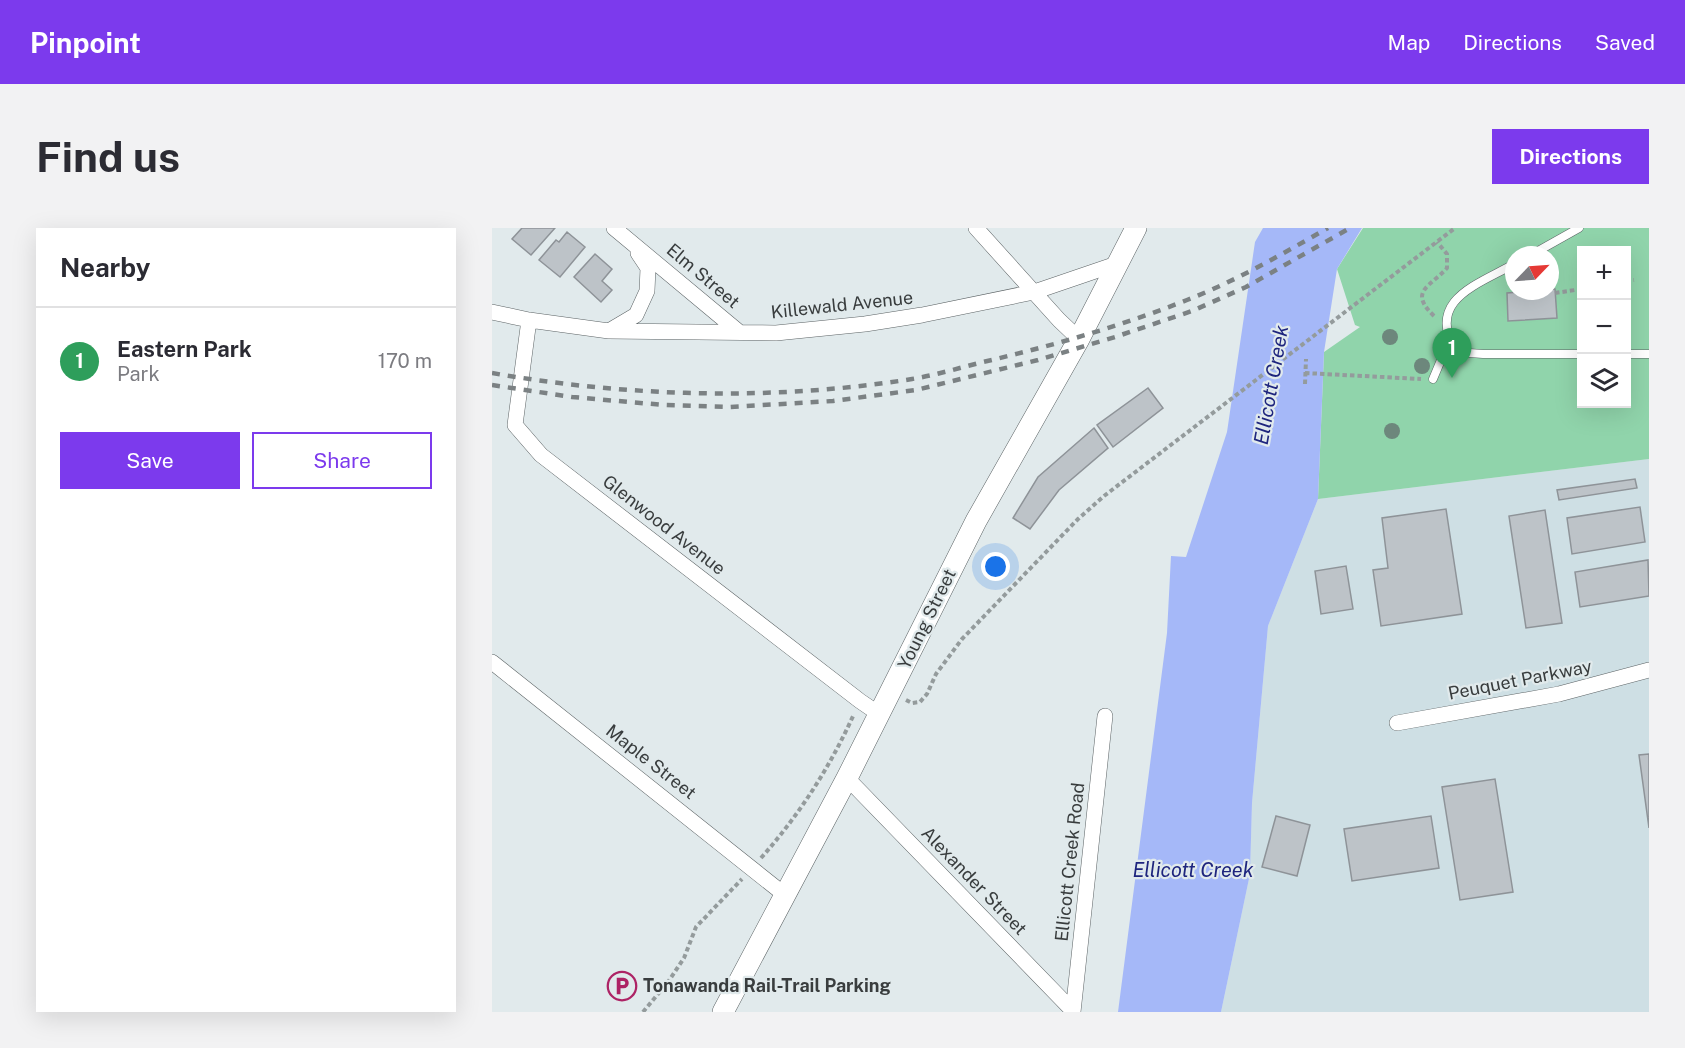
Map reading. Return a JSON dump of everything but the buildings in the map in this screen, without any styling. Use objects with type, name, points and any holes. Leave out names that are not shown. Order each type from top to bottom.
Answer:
[{"type":"street","name":"Elm Street","points":[[614,228],[739,332]]},
{"type":"street","points":[[976,228],[1079,339]]},
{"type":"street","name":"Young Street","points":[[723,1012],[847,778],[976,521],[1079,339],[1136,228]]},
{"type":"street","points":[[609,331],[636,315],[647,291],[648,268],[630,242]]},
{"type":"street","name":"Killewald Avenue","points":[[492,312],[529,320],[609,331],[776,333],[865,324],[922,315],[1034,292],[1119,263]]},
{"type":"street","name":"Glenwood Avenue","points":[[529,320],[515,425],[541,455],[879,714]]},
{"type":"street","name":"Maple Street","points":[[492,662],[785,895]]},
{"type":"street","name":"Peuquet Parkway","points":[[1397,723],[1560,694],[1649,670]]},
{"type":"street","name":"Ellicott Creek Road","points":[[1073,1011],[1105,716]]},
{"type":"street","name":"Alexander Street","points":[[847,778],[1073,1011]]},
{"type":"lane","points":[[1547,246],[1579,228]]},
{"type":"lane","points":[[1505,269],[1458,296],[1446,314],[1449,340],[1456,352],[1577,354]]},
{"type":"lane","points":[[1433,379],[1449,340]]},
{"type":"lane","points":[[1631,354],[1649,354]]},
{"type":"path","points":[[905,700],[912,703],[920,702],[927,694],[936,674],[962,639],[1078,519],[1136,470],[1455,228]]},
{"type":"path","points":[[1437,242],[1447,254],[1447,268],[1424,290],[1421,297],[1422,303],[1436,317],[1446,314]]},
{"type":"path","points":[[1559,293],[1577,290]]},
{"type":"path","points":[[1305,384],[1306,359]]},
{"type":"path","points":[[1305,373],[1433,379]]},
{"type":"path","points":[[760,858],[784,832],[809,798],[853,715]]},
{"type":"path","points":[[643,1012],[662,991],[684,958],[696,927],[743,877]]},
{"type":"shaded area","points":[[1649,459],[1649,1012],[1221,1012],[1250,874],[1252,803],[1268,626],[1318,499]]},
{"type":"green space","points":[[1363,228],[1649,228],[1649,459],[1318,499],[1324,352],[1360,327],[1355,325],[1337,269]]},
{"type":"water","name":"Ellicott Creek","points":[[1263,228],[1362,228],[1337,269],[1324,352],[1318,499],[1268,626],[1252,803],[1250,874],[1221,1012],[1118,1012],[1167,633],[1171,556],[1186,557],[1227,432],[1255,242]]},
{"type":"railway","points":[[492,373],[596,387],[702,393],[808,391],[912,379],[1060,342],[1162,309],[1205,293],[1241,276],[1328,228]]},
{"type":"railway","points":[[492,385],[572,397],[664,405],[729,407],[833,401],[916,390],[1038,360],[1192,311],[1246,287],[1350,228]]},
{"type":"place","name":"Eastern Park","points":[[1452,378]]},
{"type":"place","name":"Tonawanda Rail-Trail Parking","points":[[622,986]]}]
